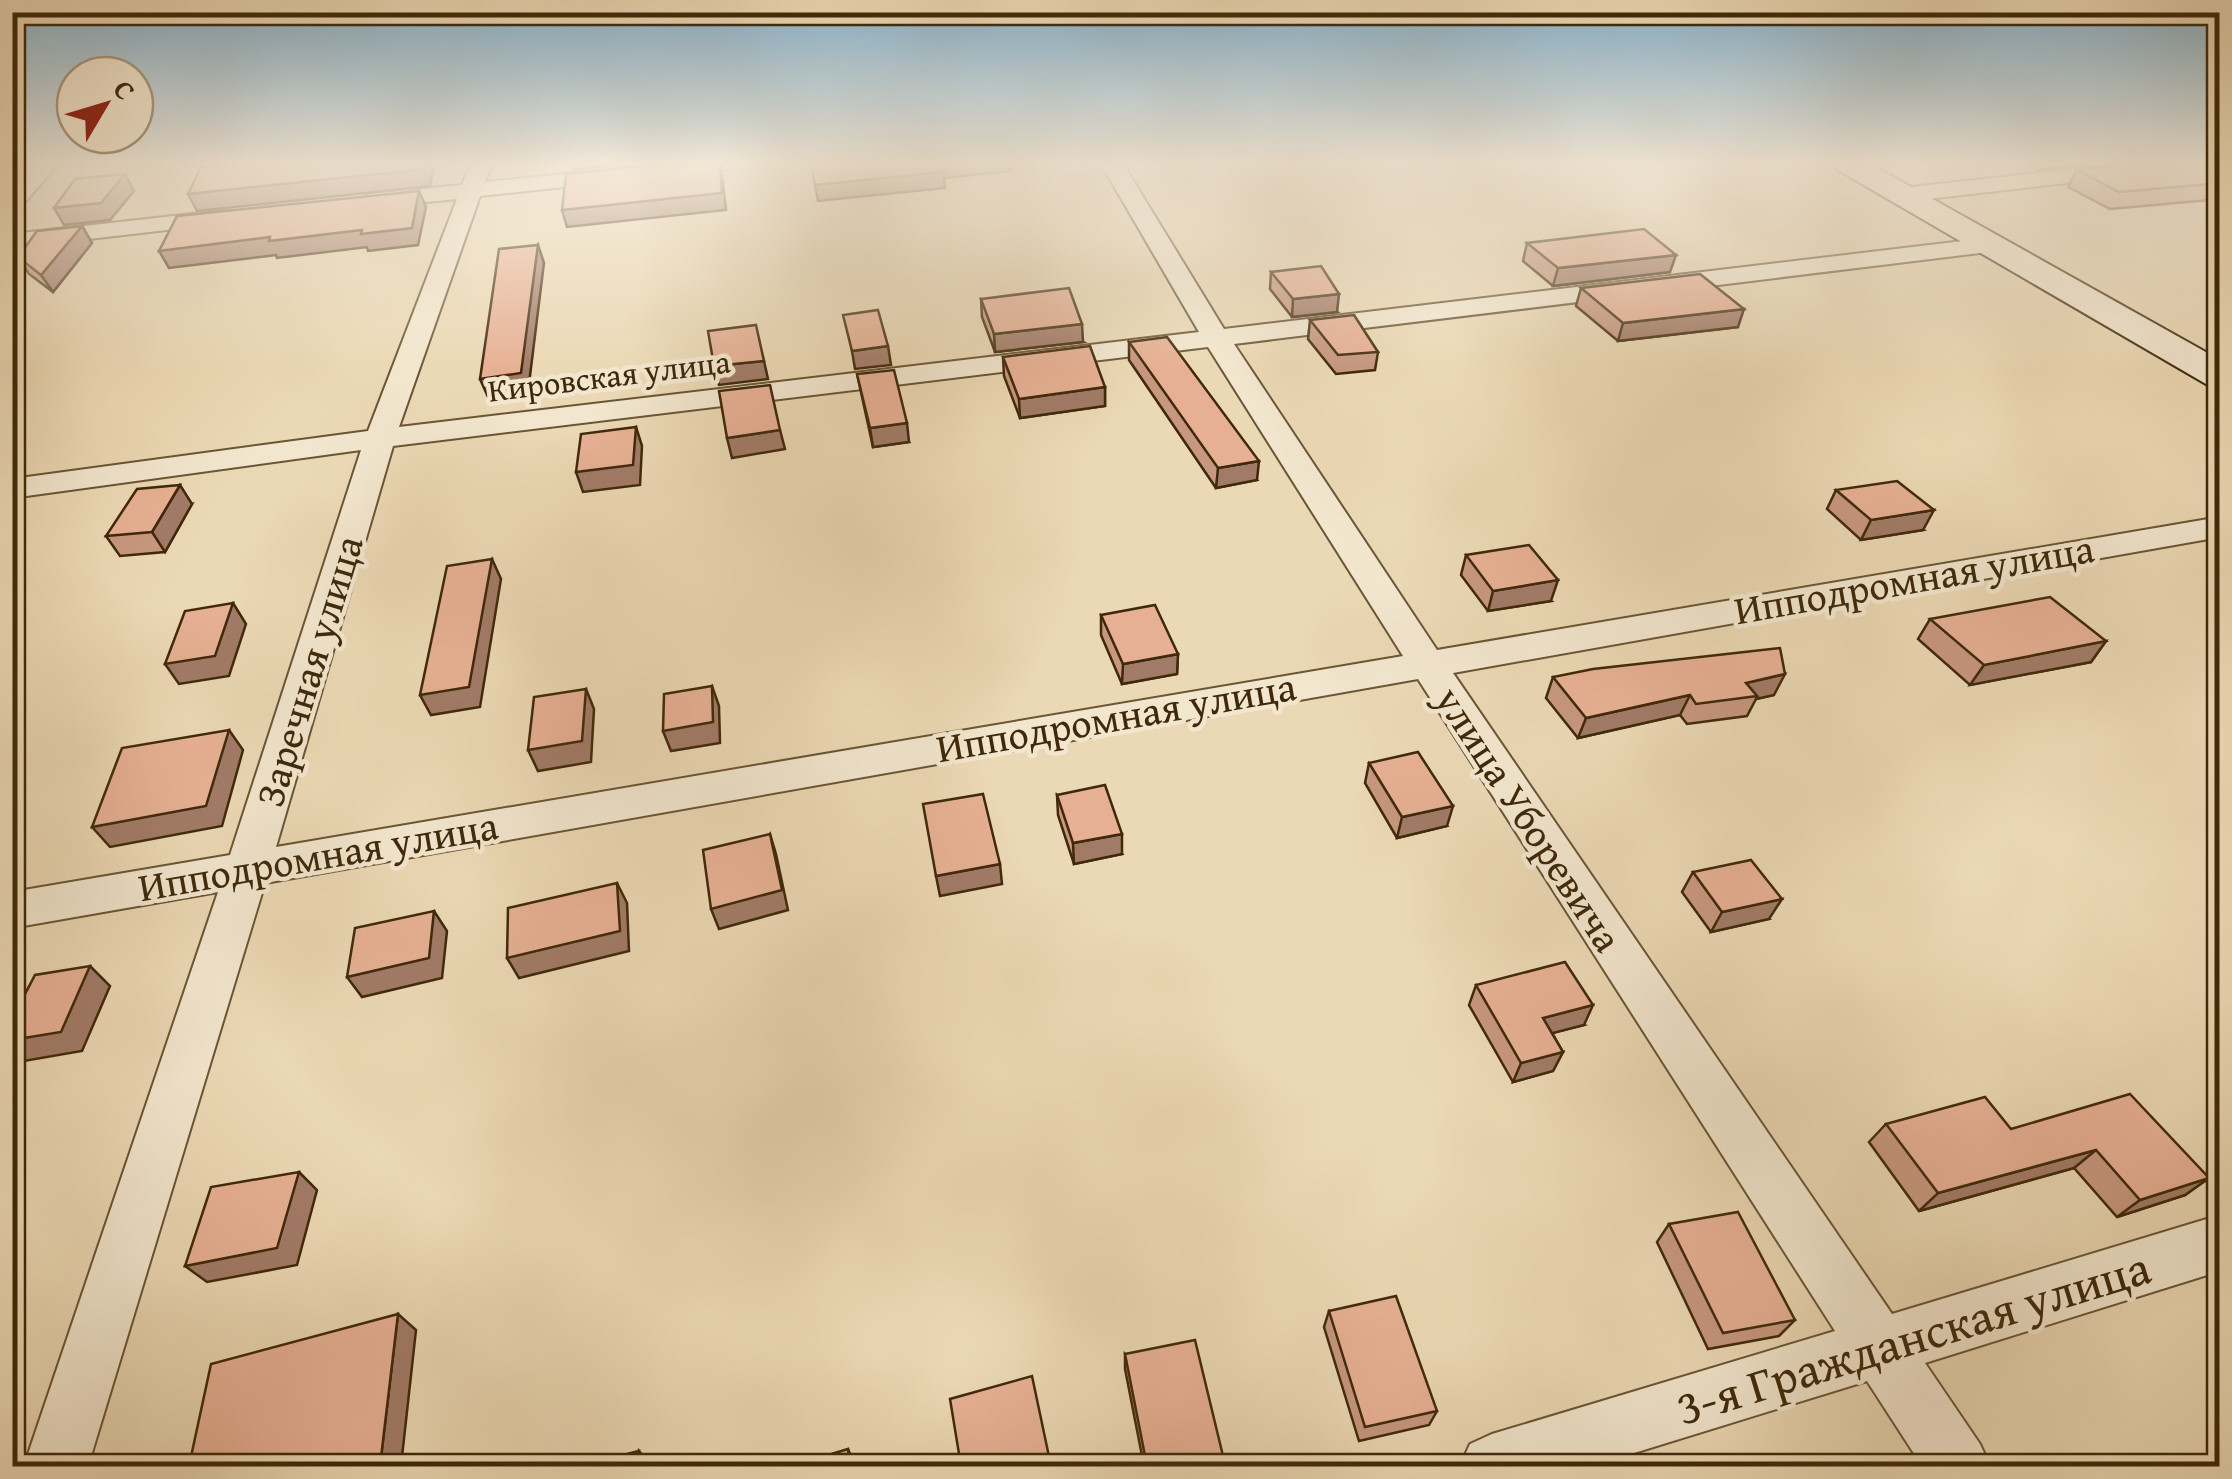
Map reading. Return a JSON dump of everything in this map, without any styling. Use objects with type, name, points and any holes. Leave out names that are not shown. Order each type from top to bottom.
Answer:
[{"type":"main road","points":[[1969,233],[2220,376]]},
{"type":"street","points":[[12,240],[76,233]]},
{"type":"street","name":"Заречная улица","points":[[56,1466],[248,868],[380,438],[456,233]]},
{"type":"street","name":"улица Уборевича","points":[[1153,233],[1426,664],[1958,1466]]},
{"type":"street","name":"Кировская улица","points":[[12,488],[380,438],[1988,244]]},
{"type":"street","name":"Ипподромная улица","points":[[12,910],[2220,527]]},
{"type":"street","name":"3-я Гражданская улица","points":[[1492,1466],[2220,1242]]},
{"type":"building","points":[[36,233],[76,233],[41,275],[18,257]]},
{"type":"building","points":[[168,233],[336,233],[269,241],[270,237],[159,251]]},
{"type":"building","points":[[1610,233],[1649,233],[1676,255],[1558,268],[1527,243]]},
{"type":"building","points":[[538,245],[521,373],[480,379],[499,249]]},
{"type":"building","points":[[1321,266],[1339,294],[1293,299],[1271,272]]},
{"type":"building","points":[[1700,274],[1744,309],[1623,323],[1581,288]]},
{"type":"building","points":[[1069,288],[1082,324],[994,334],[981,299]]},
{"type":"building","points":[[878,310],[888,346],[852,351],[843,315]]},
{"type":"building","points":[[1354,315],[1378,352],[1338,355],[1310,320]]},
{"type":"building","points":[[756,325],[764,361],[714,366],[708,331]]},
{"type":"building","points":[[1167,337],[1259,461],[1218,468],[1129,342]]},
{"type":"building","points":[[1090,346],[1105,387],[1019,399],[1003,357]]},
{"type":"building","points":[[894,370],[907,423],[870,428],[857,374]]},
{"type":"building","points":[[770,385],[780,430],[727,438],[719,391]]},
{"type":"building","points":[[636,427],[633,465],[576,472],[581,434]]},
{"type":"building","points":[[1897,481],[1934,510],[1871,520],[1836,490]]},
{"type":"building","points":[[180,485],[152,532],[106,536],[137,489]]},
{"type":"building","points":[[1529,545],[1558,580],[1493,591],[1466,555]]},
{"type":"building","points":[[492,559],[469,687],[420,695],[447,566]]},
{"type":"building","points":[[2050,597],[2106,641],[1984,665],[1930,619]]},
{"type":"building","points":[[233,603],[215,656],[165,664],[185,611]]},
{"type":"building","points":[[1155,605],[1178,654],[1123,664],[1101,615]]},
{"type":"building","points":[[1780,648],[1785,674],[1746,683],[1757,696],[1696,704],[1690,695],[1586,718],[1553,677],[1593,669]]},
{"type":"building","points":[[712,686],[713,722],[663,731],[664,694]]},
{"type":"building","points":[[586,689],[582,741],[528,750],[534,697]]},
{"type":"building","points":[[229,730],[206,806],[92,827],[122,748]]},
{"type":"building","points":[[1418,752],[1453,806],[1402,817],[1369,763]]},
{"type":"building","points":[[1105,785],[1122,834],[1073,843],[1057,795]]},
{"type":"building","points":[[983,794],[1000,864],[936,876],[923,804]]},
{"type":"building","points":[[770,834],[782,890],[711,909],[703,850]]},
{"type":"building","points":[[1751,860],[1782,899],[1722,912],[1693,872]]},
{"type":"building","points":[[617,883],[620,931],[507,958],[508,908]]},
{"type":"building","points":[[434,911],[429,958],[347,977],[355,928]]},
{"type":"building","points":[[1565,962],[1593,1005],[1543,1018],[1563,1052],[1521,1063],[1476,985]]},
{"type":"building","points":[[90,966],[61,1032],[12,1040],[12,1019],[35,975]]},
{"type":"building","points":[[2130,1094],[2209,1178],[2140,1200],[2096,1150],[1938,1193],[1886,1124],[1985,1097],[2011,1129]]},
{"type":"building","points":[[299,1172],[277,1248],[185,1266],[211,1187]]},
{"type":"building","points":[[1738,1212],[1795,1320],[1723,1333],[1669,1224]]},
{"type":"building","points":[[1396,1296],[1437,1411],[1365,1427],[1329,1311]]},
{"type":"building","points":[[398,1314],[380,1466],[189,1466],[211,1364]]},
{"type":"building","points":[[1195,1340],[1224,1460],[1195,1466],[1147,1466],[1125,1354]]},
{"type":"building","points":[[1032,1376],[1051,1466],[961,1466],[950,1399]]},
{"type":"building","points":[[848,1449],[850,1466],[792,1466]]},
{"type":"building","points":[[639,1451],[638,1466],[580,1466]]},
{"type":"building","points":[[2220,1458],[2220,1466],[2198,1466]]}]
